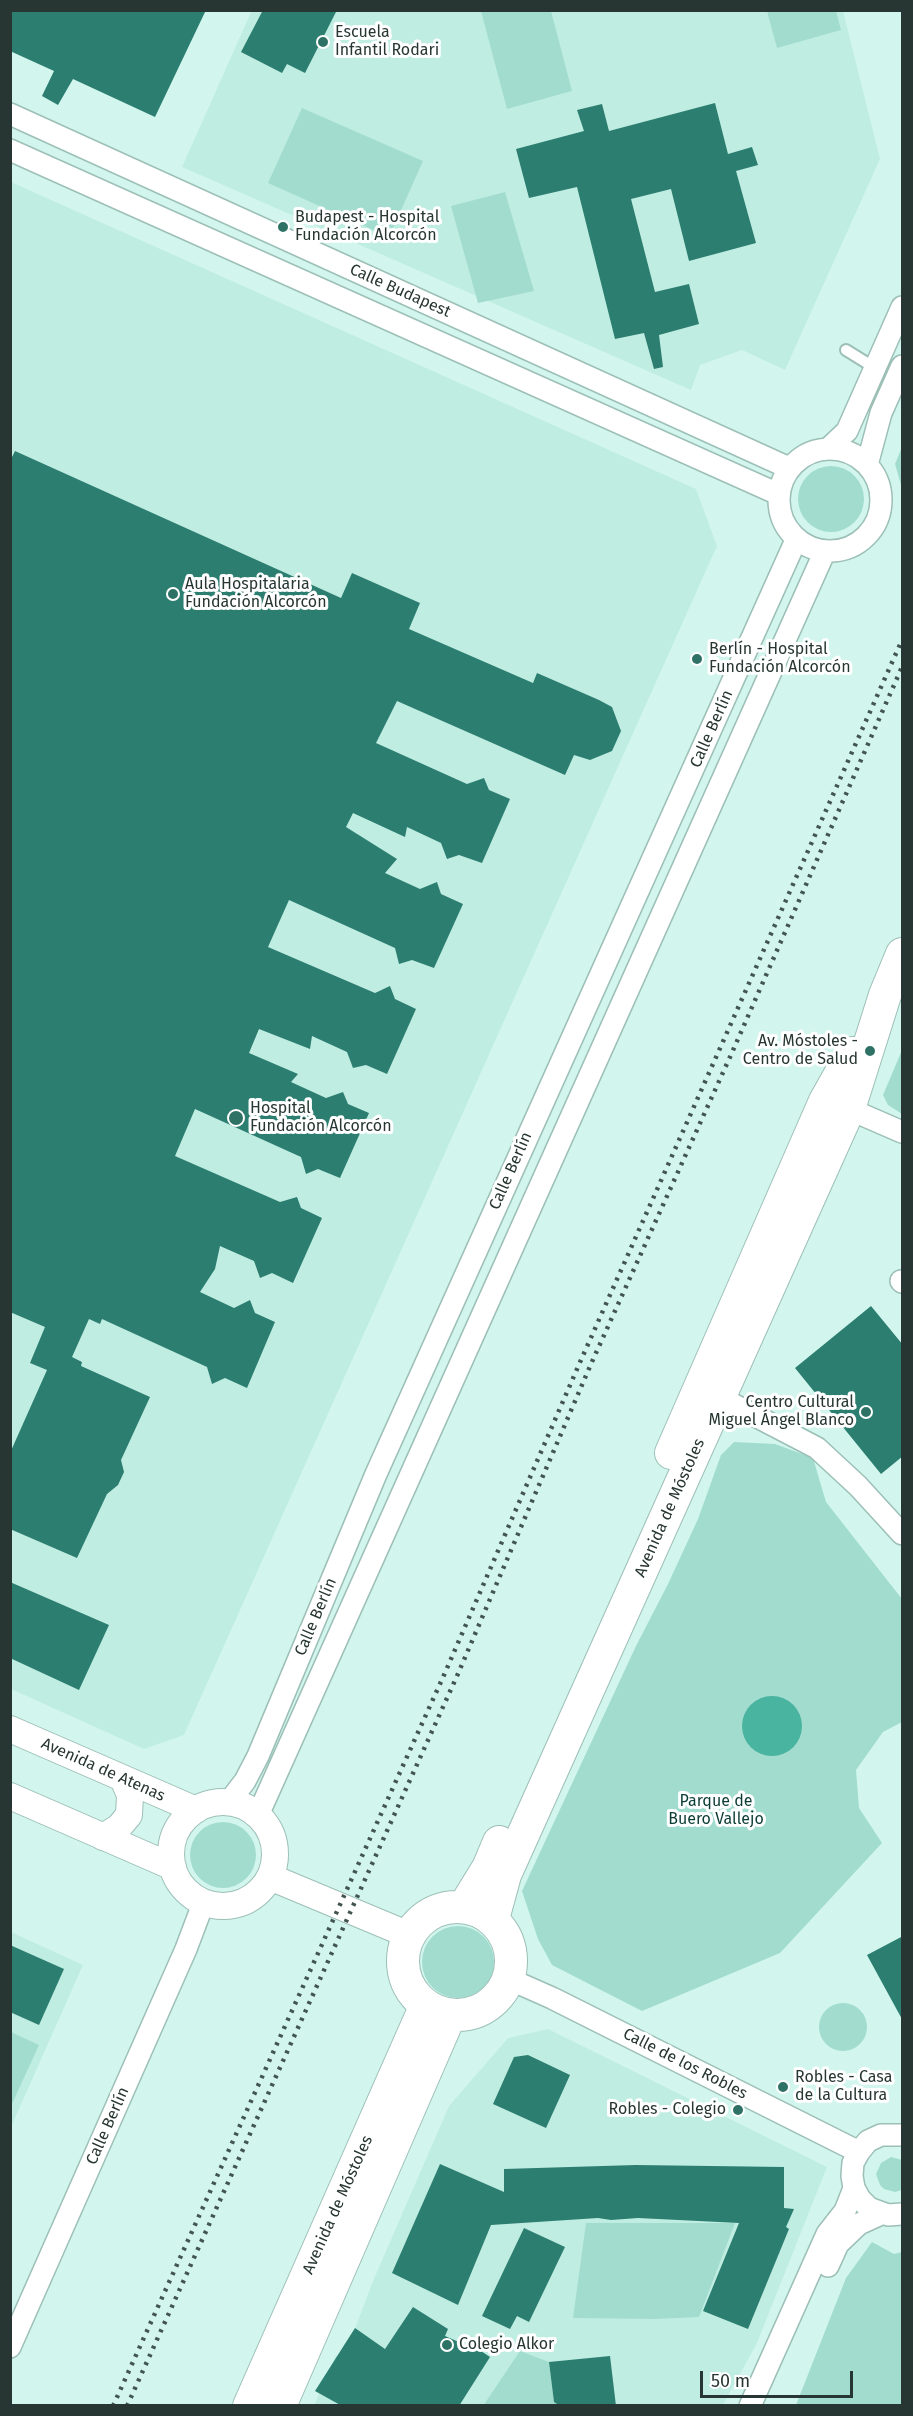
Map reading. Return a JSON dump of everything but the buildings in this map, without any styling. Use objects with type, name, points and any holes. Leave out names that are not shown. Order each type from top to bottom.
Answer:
[{"type":"main road","name":"Avenida de Móstoles","points":[[464,1907],[488,1868],[825,1101],[885,995],[903,954]]},
{"type":"main road","name":"Avenida de Móstoles","points":[[493,1919],[505,1875],[849,1109],[885,995]]},
{"type":"main road","points":[[448,1907],[464,1907],[480,1911],[493,1919],[504,1932],[510,1947],[512,1963],[509,1979],[500,1996],[486,2007],[468,2014],[438,2010],[414,1994],[406,1981],[403,1966],[404,1950],[409,1935],[419,1922],[432,1912],[448,1907]]},
{"type":"main road","name":"Avenida de Móstoles","points":[[249,2406],[438,2010]]},
{"type":"main road","name":"Avenida de Móstoles","points":[[280,2406],[438,2010]]},
{"type":"street","name":"Calle Budapest","points":[[10,114],[789,468]]},
{"type":"street","points":[[34,124],[40,137],[42,164]]},
{"type":"street","points":[[42,164],[56,147],[72,141]]},
{"type":"street","name":"Calle Budapest","points":[[10,150],[778,494]]},
{"type":"street","points":[[828,449],[847,431],[903,307]]},
{"type":"street","points":[[867,465],[882,413],[903,366]]},
{"type":"street","points":[[828,449],[849,453],[867,465],[880,489],[879,516],[863,539],[852,547],[838,551],[815,549],[796,540],[782,520],[778,494],[789,468],[800,458],[813,451],[828,449]]},
{"type":"street","name":"Calle Berlín","points":[[228,1803],[246,1781],[258,1756],[376,1474],[796,540]]},
{"type":"street","name":"Calle Berlín","points":[[258,1815],[825,551]]},
{"type":"street","points":[[849,1109],[903,1132]]},
{"type":"street","points":[[720,1397],[818,1448],[903,1534]]},
{"type":"street","name":"Avenida de Atenas","points":[[10,1729],[196,1810]]},
{"type":"street","points":[[103,1837],[119,1827],[129,1815],[130,1795],[123,1779]]},
{"type":"street","points":[[10,1796],[173,1867]]},
{"type":"street","points":[[228,1803],[244,1807],[258,1815],[268,1828],[274,1844],[275,1861],[270,1877],[261,1891],[247,1900],[231,1906],[203,1904],[178,1880],[173,1867],[171,1851],[175,1835],[184,1821],[196,1810],[212,1804],[228,1803]]},
{"type":"street","points":[[270,1877],[409,1935]]},
{"type":"street","name":"Calle Berlín","points":[[10,2347],[181,1960],[203,1904]]},
{"type":"street","name":"Calle de los Robles","points":[[509,1979],[582,2013],[859,2152]]},
{"type":"street","points":[[881,2214],[869,2208],[860,2199],[854,2188],[853,2163],[868,2141],[881,2135],[903,2135]]},
{"type":"street","points":[[750,2406],[827,2234],[845,2211],[854,2188]]},
{"type":"street","points":[[763,2406],[838,2244],[859,2224],[881,2214],[903,2214]]},
{"type":"lane","points":[[846,350],[875,368]]},
{"type":"shaded area","points":[[252,10],[843,11],[880,159],[785,370],[742,350],[700,365],[691,390],[182,167]]},
{"type":"shaded area","name":"Hospital Fundación Alcorcón","points":[[11,182],[696,489],[717,546],[184,1735],[144,1749],[11,1689]]},
{"type":"shaded area","points":[[766,1696],[778,1696],[789,1701],[797,1709],[802,1726],[800,1738],[789,1751],[778,1756],[766,1756],[755,1751],[747,1743],[742,1732],[742,1720],[747,1709],[755,1701]]},
{"type":"shaded area","points":[[11,1932],[83,1965],[11,2127]]},
{"type":"shaded area","points":[[548,2029],[827,2167],[757,2343],[723,2405],[314,2406],[335,2357],[348,2347],[373,2281],[449,2106],[508,2038]]},
{"type":"green space","points":[[481,11],[551,11],[572,91],[507,109]]},
{"type":"green space","points":[[767,11],[836,11],[841,30],[777,48]]},
{"type":"green space","points":[[302,108],[423,161],[389,237],[268,183]]},
{"type":"green space","points":[[505,192],[534,291],[478,303],[451,206]]},
{"type":"green space","points":[[902,447],[902,488],[895,464]]},
{"type":"green space","points":[[837,466],[855,475],[862,486],[864,499],[862,512],[855,523],[844,530],[825,532],[807,523],[800,512],[798,493],[807,475],[818,468]]},
{"type":"green space","points":[[902,1050],[902,1114],[888,1105],[883,1095]]},
{"type":"green space","name":"Parque de Buero Vallejo","points":[[734,1442],[775,1444],[813,1458],[826,1502],[902,1599],[902,1722],[883,1732],[856,1770],[859,1808],[882,1843],[780,1953],[642,2011],[552,1965],[538,1939],[522,1891],[698,1519],[721,1455]]},
{"type":"green space","points":[[229,1822],[247,1831],[254,1842],[256,1855],[254,1868],[247,1879],[236,1886],[217,1888],[199,1879],[192,1868],[190,1849],[199,1831],[210,1824]]},
{"type":"green space","points":[[458,1926],[478,1932],[488,1942],[494,1962],[488,1982],[478,1992],[458,1998],[438,1992],[428,1982],[422,1962],[428,1942],[438,1932]]},
{"type":"green space","points":[[838,2003],[848,2003],[863,2013],[867,2027],[866,2036],[857,2047],[848,2051],[838,2051],[823,2041],[819,2032],[819,2022],[829,2007]]},
{"type":"green space","points":[[11,2032],[39,2045],[11,2106]]},
{"type":"green space","points":[[891,2157],[902,2160],[902,2190],[895,2192],[884,2189],[876,2174],[881,2163]]},
{"type":"green space","points":[[586,2223],[735,2223],[699,2317],[655,2319],[573,2318]]},
{"type":"green space","points":[[872,2242],[894,2254],[902,2252],[902,2405],[796,2405],[846,2278]]},
{"type":"green space","points":[[520,2351],[549,2362],[554,2402],[559,2405],[483,2406]]},
{"type":"railway","points":[[113,2406],[444,1675],[581,1360],[902,640]]},
{"type":"railway","points":[[127,2406],[457,1676],[591,1364],[730,1057],[902,667]]},
{"type":"place","name":"Escuela Infantil Rodari","points":[[323,42]]},
{"type":"place","name":"Budapest - Hospital Fundación Alcorcón","points":[[283,227]]},
{"type":"place","name":"Aula Hospitalaria Fundación Alcorcón","points":[[173,594]]},
{"type":"place","name":"Berlín - Hospital Fundación Alcorcón","points":[[697,659]]},
{"type":"place","name":"Av. Móstoles - Centro de Salud","points":[[870,1051]]},
{"type":"place","name":"Hospital Fundación Alcorcón","points":[[236,1118]]},
{"type":"place","name":"Centro Cultural Miguel Ángel Blanco","points":[[866,1412]]},
{"type":"place","name":"Robles - Casa de la Cultura","points":[[783,2087]]},
{"type":"place","name":"Robles - Colegio","points":[[738,2110]]},
{"type":"place","name":"Colegio Alkor","points":[[447,2345]]}]
